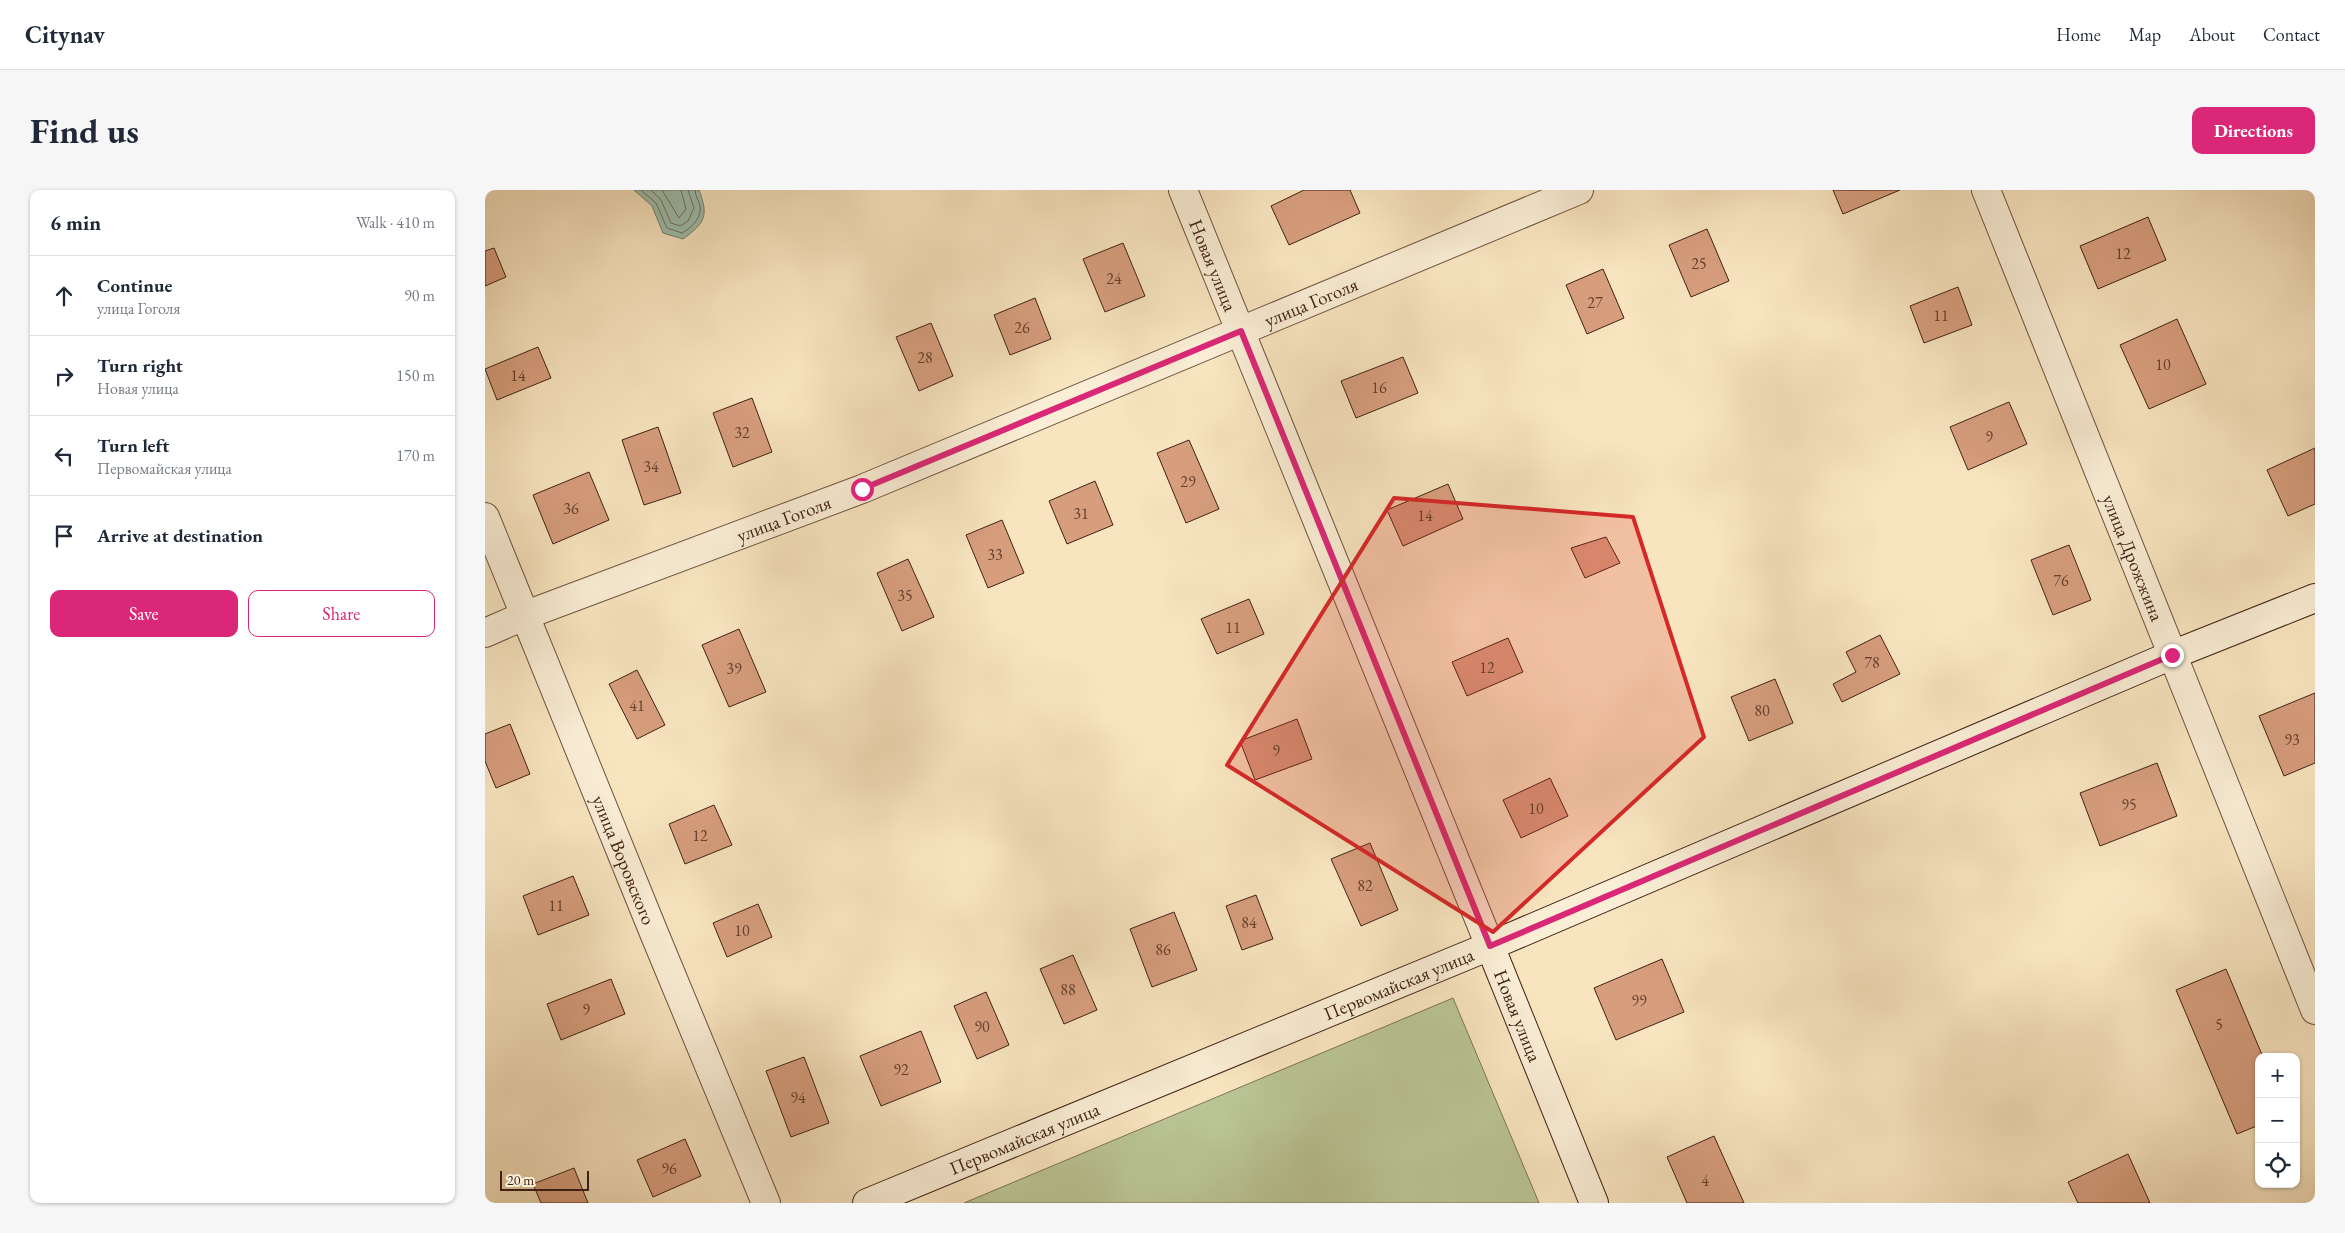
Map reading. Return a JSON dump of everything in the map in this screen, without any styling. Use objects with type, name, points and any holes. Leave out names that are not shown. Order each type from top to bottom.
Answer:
[{"type":"street","name":"Новая улица","points":[[1183,190],[1594,1203]]},
{"type":"street","name":"улица Гоголя","points":[[485,633],[526,615],[862,489],[1579,190]]},
{"type":"street","name":"улица Дрожжина","points":[[1986,190],[2315,1010]]},
{"type":"street","name":"улица Воровского","points":[[485,517],[766,1203]]},
{"type":"street","name":"Первомайская улица","points":[[867,1203],[1490,946],[2172,655],[2315,598]]},
{"type":"highlighted area","points":[[1394,498],[1633,517],[1704,737],[1493,932],[1227,765]]},
{"type":"shaded area","points":[[1453,998],[1539,1203],[964,1203]]},
{"type":"water","points":[[634,190],[699,190],[704,206],[703,218],[696,228],[683,239],[663,233],[652,206]]},
{"type":"building","points":[[1304,190],[1350,190],[1360,213],[1289,245],[1271,206]]},
{"type":"building","points":[[1833,190],[1900,190],[1843,214]]},
{"type":"building","points":[[2148,217],[2166,260],[2098,289],[2080,246]]},
{"type":"building","points":[[1707,229],[1729,281],[1691,297],[1669,245]]},
{"type":"building","points":[[1123,243],[1145,296],[1105,312],[1083,259]]},
{"type":"building","points":[[494,248],[506,277],[485,286],[485,251]]},
{"type":"building","points":[[1603,269],[1624,318],[1587,334],[1566,285]]},
{"type":"building","points":[[1958,287],[1972,325],[1924,343],[1910,306]]},
{"type":"building","points":[[1035,298],[1051,339],[1010,355],[994,315]]},
{"type":"building","points":[[2177,319],[2206,384],[2149,409],[2120,345]]},
{"type":"building","points":[[931,323],[953,376],[919,391],[896,337]]},
{"type":"building","points":[[538,347],[551,378],[497,400],[485,369]]},
{"type":"building","points":[[1403,357],[1418,393],[1356,418],[1341,381]]},
{"type":"building","points":[[752,398],[772,452],[733,467],[713,413]]},
{"type":"building","points":[[2009,402],[2027,444],[1968,470],[1950,427]]},
{"type":"building","points":[[658,427],[681,493],[644,505],[622,440]]},
{"type":"building","points":[[1189,440],[1219,509],[1186,523],[1157,453]]},
{"type":"building","points":[[2315,448],[2315,504],[2288,516],[2267,470]]},
{"type":"building","points":[[589,472],[609,520],[553,544],[533,495]]},
{"type":"building","points":[[1095,481],[1113,525],[1067,544],[1049,501]]},
{"type":"building","points":[[1448,484],[1463,519],[1403,546],[1387,510]]},
{"type":"building","points":[[1002,520],[1024,573],[988,588],[966,535]]},
{"type":"building","points":[[1606,537],[1620,563],[1585,578],[1571,548]]},
{"type":"building","points":[[2069,545],[2091,600],[2053,615],[2031,560]]},
{"type":"building","points":[[908,559],[934,617],[902,631],[877,573]]},
{"type":"building","points":[[1249,599],[1264,634],[1217,654],[1201,619]]},
{"type":"building","points":[[739,629],[766,692],[729,707],[702,645]]},
{"type":"building","points":[[1880,635],[1900,674],[1842,702],[1833,684],[1856,672],[1846,652]]},
{"type":"building","points":[[1508,638],[1523,672],[1467,696],[1452,662]]},
{"type":"building","points":[[637,670],[665,725],[637,739],[609,684]]},
{"type":"building","points":[[1775,679],[1793,723],[1749,741],[1731,697]]},
{"type":"building","points":[[2315,693],[2315,763],[2284,776],[2259,716]]},
{"type":"building","points":[[1297,719],[1312,759],[1255,780],[1240,741]]},
{"type":"building","points":[[510,724],[530,774],[496,788],[485,761],[485,734]]},
{"type":"building","points":[[2157,763],[2177,816],[2100,846],[2080,793]]},
{"type":"building","points":[[1550,778],[1568,816],[1521,838],[1503,800]]},
{"type":"building","points":[[714,805],[732,845],[685,864],[669,824]]},
{"type":"building","points":[[1370,843],[1398,910],[1361,926],[1331,859]]},
{"type":"building","points":[[573,876],[589,915],[538,935],[523,896]]},
{"type":"building","points":[[1256,895],[1273,939],[1242,950],[1226,906]]},
{"type":"building","points":[[758,904],[772,937],[727,957],[713,923]]},
{"type":"building","points":[[1174,912],[1197,970],[1152,987],[1130,929]]},
{"type":"building","points":[[1073,955],[1097,1010],[1064,1024],[1040,969]]},
{"type":"building","points":[[1662,959],[1684,1012],[1616,1040],[1594,988]]},
{"type":"building","points":[[2226,969],[2261,1053],[2255,1053],[2255,1127],[2237,1134],[2176,990]]},
{"type":"building","points":[[611,979],[625,1014],[561,1040],[547,1004]]},
{"type":"building","points":[[986,992],[1009,1045],[977,1059],[954,1006]]},
{"type":"building","points":[[921,1031],[941,1082],[881,1106],[860,1056]]},
{"type":"building","points":[[804,1057],[829,1123],[791,1137],[766,1071]]},
{"type":"building","points":[[1714,1136],[1744,1203],[1687,1203],[1667,1157]]},
{"type":"building","points":[[685,1139],[701,1176],[653,1197],[637,1160]]},
{"type":"building","points":[[2128,1154],[2150,1203],[2078,1203],[2068,1182]]},
{"type":"building","points":[[574,1168],[588,1203],[541,1203],[533,1184]]},
{"type":"route","points":[[862,489],[1241,331],[1490,946],[2172,655]]}]
